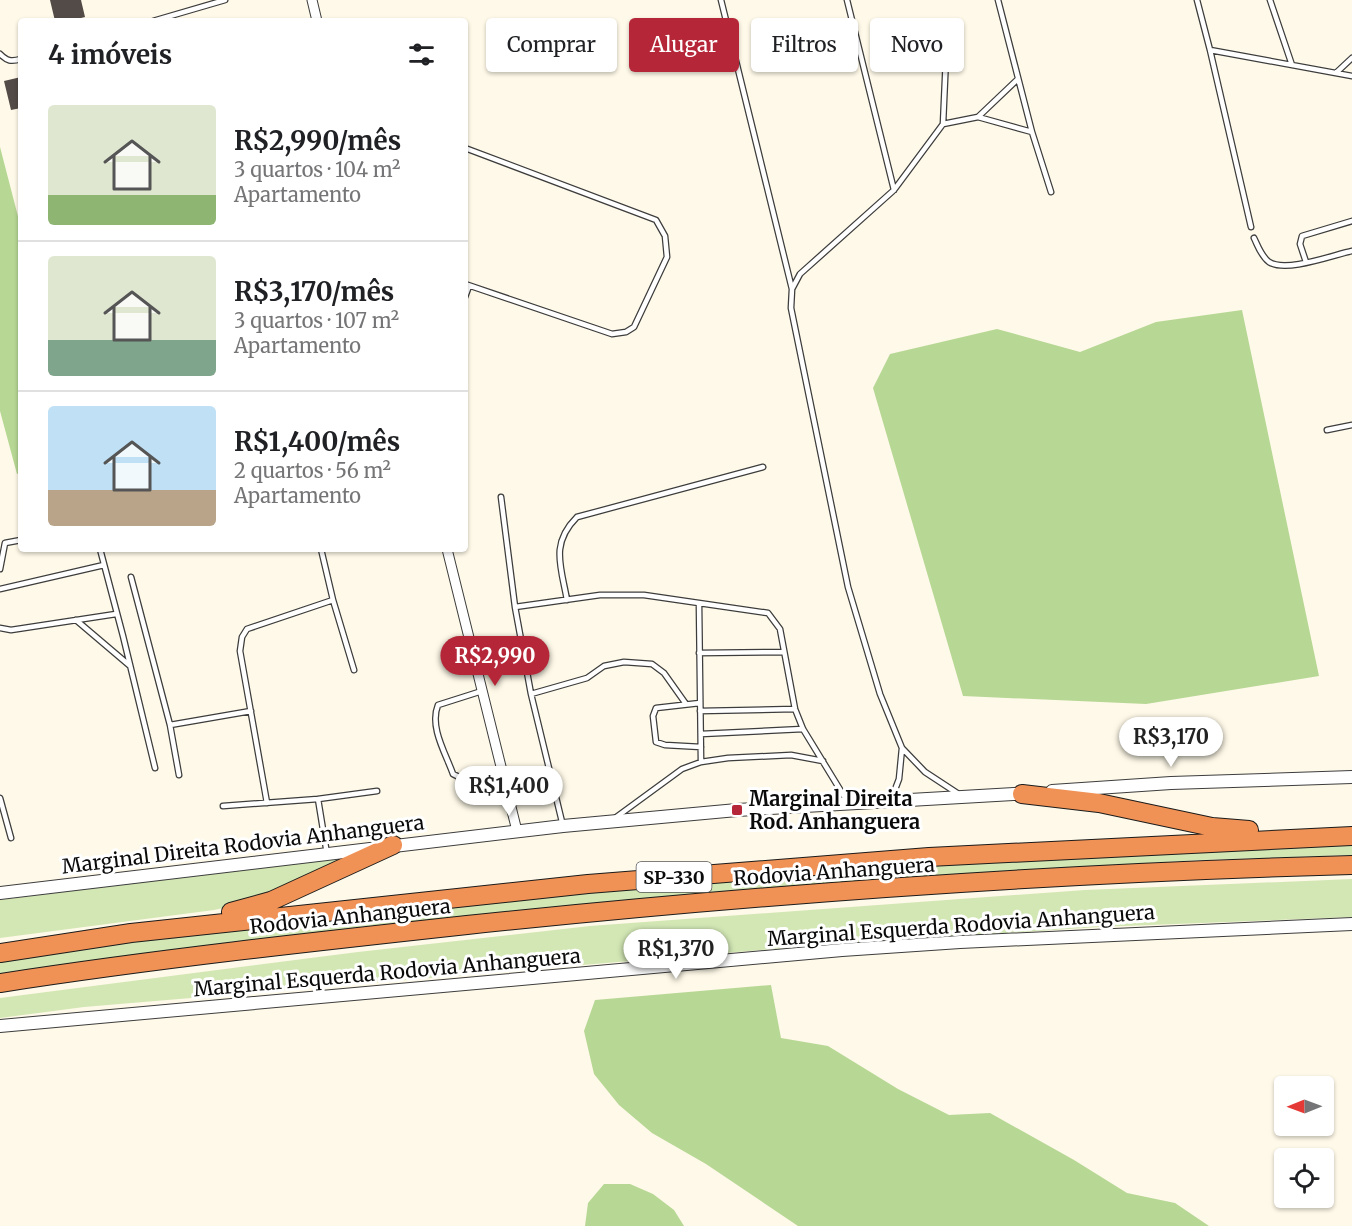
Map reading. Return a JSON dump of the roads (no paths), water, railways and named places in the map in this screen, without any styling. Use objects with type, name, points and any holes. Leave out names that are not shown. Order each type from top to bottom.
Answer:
[{"type":"highway","points":[[1022,794],[1099,803],[1212,827],[1317,836]]},
{"type":"highway","name":"Rodovia Anhanguera","points":[[0,953],[131,933],[588,884],[929,857],[1352,836]]},
{"type":"highway","points":[[131,933],[261,904],[393,845]]},
{"type":"highway","name":"Rodovia Anhanguera","points":[[0,983],[321,940],[651,907],[878,889],[1352,865]]},
{"type":"street","points":[[312,0],[316,18]]},
{"type":"street","points":[[448,552],[517,831]]},
{"type":"street","name":"Marginal Direita Rodovia Anhanguera","points":[[0,893],[563,826],[891,800],[1022,794],[1171,783],[1352,777]]},
{"type":"street","name":"Marginal Esquerda Rodovia Anhanguera","points":[[0,1026],[901,946],[1352,924]]},
{"type":"lane","points":[[163,18],[225,0]]},
{"type":"lane","points":[[721,0],[792,289],[791,308],[848,587],[880,694],[902,748],[925,772],[962,796]]},
{"type":"lane","points":[[847,0],[894,190]]},
{"type":"lane","points":[[998,0],[1032,132],[1051,192]]},
{"type":"lane","points":[[1197,0],[1251,227]]},
{"type":"lane","points":[[1270,0],[1292,65]]},
{"type":"lane","points":[[1210,50],[1352,76]]},
{"type":"lane","points":[[0,54],[6,60],[13,62],[18,60]]},
{"type":"lane","points":[[1337,72],[1352,58]]},
{"type":"lane","points":[[792,289],[800,274],[894,190],[944,124],[946,72]]},
{"type":"lane","points":[[978,117],[1018,79]]},
{"type":"lane","points":[[944,124],[978,117],[1032,132]]},
{"type":"lane","points":[[468,149],[656,220],[665,236],[667,257],[634,327],[626,332],[612,334],[468,285]]},
{"type":"lane","points":[[1306,262],[1300,244],[1302,236],[1352,221]]},
{"type":"lane","points":[[1254,238],[1263,256],[1275,265],[1294,265],[1352,251]]},
{"type":"lane","points":[[1328,430],[1352,425]]},
{"type":"lane","points":[[567,600],[559,559],[560,541],[565,529],[577,517],[763,467]]},
{"type":"lane","points":[[501,497],[515,606],[531,694],[563,826]]},
{"type":"lane","points":[[0,569],[5,543],[18,541]]},
{"type":"lane","points":[[101,552],[154,768]]},
{"type":"lane","points":[[322,552],[354,670]]},
{"type":"lane","points":[[0,589],[104,565]]},
{"type":"lane","points":[[131,577],[170,725],[179,776]]},
{"type":"lane","points":[[515,606],[600,595],[644,595],[768,613],[780,629],[795,709],[803,729],[849,803]]},
{"type":"lane","points":[[267,802],[240,651],[242,637],[247,629],[333,600]]},
{"type":"lane","points":[[699,603],[701,762]]},
{"type":"lane","points":[[0,628],[11,630],[116,614]]},
{"type":"lane","points":[[76,620],[129,665]]},
{"type":"lane","points":[[699,653],[784,652]]},
{"type":"lane","points":[[531,694],[587,678],[604,666],[624,662],[652,663],[664,673],[686,704]]},
{"type":"lane","points":[[482,691],[438,705],[434,714],[435,725],[453,774],[467,781],[504,779]]},
{"type":"lane","points":[[700,703],[656,708],[653,716],[656,742],[665,745],[701,747]]},
{"type":"lane","points":[[700,711],[795,709]]},
{"type":"lane","points":[[170,725],[251,711]]},
{"type":"lane","points":[[701,734],[803,729]]},
{"type":"lane","points":[[891,800],[899,779],[902,748]]},
{"type":"lane","points":[[611,822],[682,769],[701,762],[728,758],[791,756],[824,761]]},
{"type":"lane","points":[[224,806],[318,799],[377,791]]},
{"type":"lane","points":[[0,798],[11,838]]},
{"type":"lane","points":[[318,799],[327,854]]},
{"type":"place","name":"Marginal Direita Rod. Anhanguera","points":[[737,810]]}]
